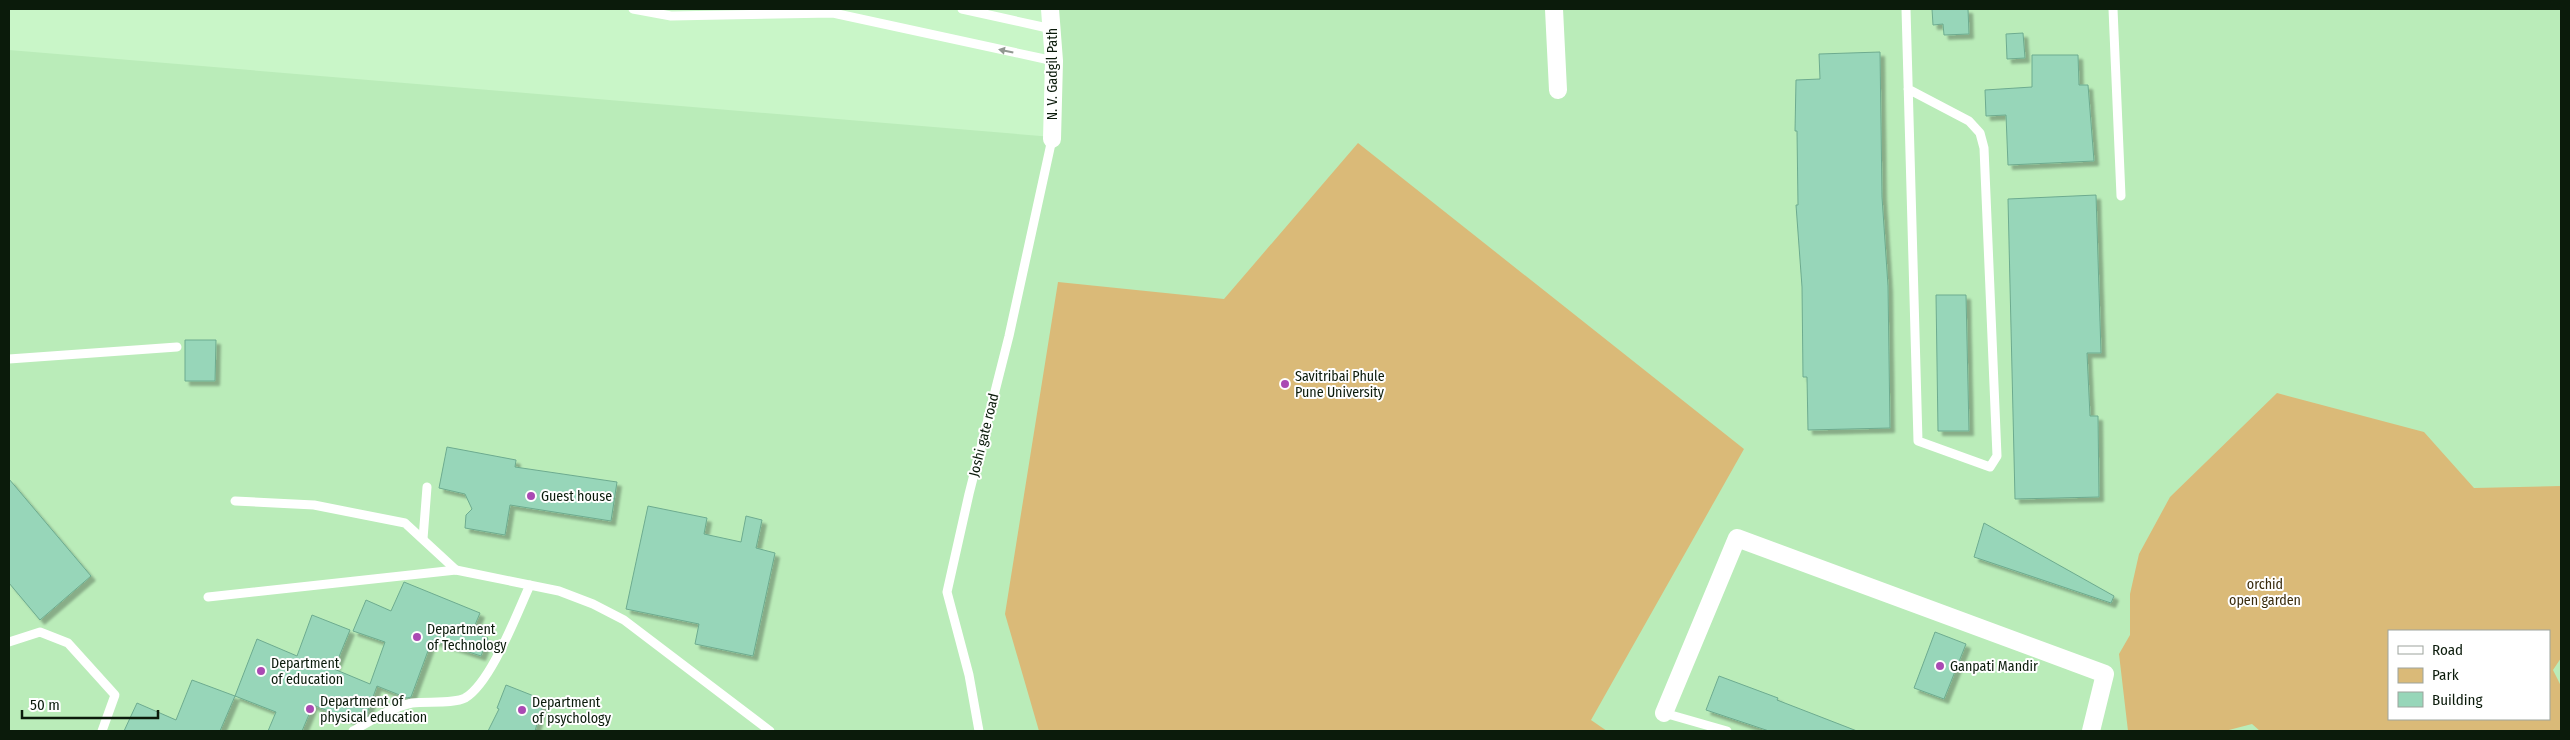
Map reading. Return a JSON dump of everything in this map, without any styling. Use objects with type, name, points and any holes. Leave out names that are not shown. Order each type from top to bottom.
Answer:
[{"type":"street","name":"N. V. Gadgil Path","points":[[1050,9],[1054,61],[1052,139]]},
{"type":"street","points":[[1554,9],[1558,90]]},
{"type":"street","points":[[1664,714],[1737,538],[2105,674],[2091,731]]},
{"type":"lane","points":[[633,9],[671,12],[833,12],[1054,61]]},
{"type":"lane","points":[[962,9],[1052,29]]},
{"type":"lane","points":[[1906,9],[1908,89],[1918,440],[1990,467],[1997,456],[1984,148],[1980,133],[1968,121],[1908,89]]},
{"type":"lane","points":[[2113,9],[2121,196]]},
{"type":"lane","name":"Joshi gate road","points":[[978,731],[969,675],[947,592],[969,494],[1009,336],[1052,139]]},
{"type":"lane","points":[[9,359],[177,346]]},
{"type":"lane","points":[[423,539],[427,486]]},
{"type":"lane","points":[[235,501],[314,506],[405,522],[456,570]]},
{"type":"lane","points":[[208,597],[456,570],[559,591],[584,600],[624,620],[770,731]]},
{"type":"lane","points":[[353,731],[372,720],[410,704],[464,698],[482,681],[508,635],[530,585]]},
{"type":"lane","points":[[9,642],[40,632],[68,643],[115,695],[102,731]]},
{"type":"lane","points":[[1664,714],[1727,731]]},
{"type":"shaded area","name":"Savitribai Phule Pune University","points":[[1048,9],[2561,9],[2561,731],[9,731],[9,50],[1053,137]]},
{"type":"green space","points":[[1358,143],[1744,449],[1591,720],[1607,731],[1039,731],[1005,614],[1058,282],[1224,299]]},
{"type":"green space","name":"orchid open garden","points":[[2277,393],[2424,432],[2474,488],[2561,486],[2561,658],[2553,670],[2561,686],[2561,731],[2260,731],[2252,724],[2225,731],[2128,731],[2119,654],[2130,635],[2130,594],[2139,554],[2170,497]]},
{"type":"building","points":[[1932,9],[1968,9],[1969,34],[1944,35],[1943,24],[1933,25]]},
{"type":"building","points":[[2023,33],[2025,58],[2007,59],[2006,34]]},
{"type":"building","points":[[1880,52],[1882,197],[1888,286],[1890,428],[1808,430],[1807,377],[1803,377],[1802,287],[1796,205],[1798,205],[1797,131],[1795,131],[1796,80],[1820,79],[1819,54]]},
{"type":"building","points":[[2032,55],[2078,55],[2079,85],[2088,85],[2094,161],[2008,165],[2006,115],[1986,116],[1985,90],[2032,87]]},
{"type":"building","points":[[2096,195],[2101,353],[2087,353],[2090,416],[2098,416],[2099,497],[2015,499],[2008,199]]},
{"type":"building","points":[[1936,295],[1966,295],[1969,431],[1938,431]]},
{"type":"building","points":[[185,340],[216,340],[215,381],[185,381]]},
{"type":"building","points":[[447,447],[516,460],[515,467],[617,482],[611,521],[510,505],[505,535],[465,528],[466,515],[472,509],[465,494],[439,488]]},
{"type":"building","points":[[9,479],[91,576],[40,620],[9,583]]},
{"type":"building","points":[[648,506],[707,518],[704,534],[741,542],[746,516],[762,520],[756,548],[775,553],[753,656],[695,644],[699,624],[626,609]]},
{"type":"building","points":[[1984,523],[2114,596],[2111,603],[1974,557]]},
{"type":"building","points":[[404,582],[480,613],[472,632],[488,638],[481,656],[432,640],[411,697],[407,698],[377,686],[366,716],[356,722],[313,705],[302,731],[268,731],[276,712],[235,696],[257,639],[297,656],[312,615],[350,630],[334,669],[370,684],[385,642],[353,631],[366,600],[391,611]]},
{"type":"building","name":"Ganpati Mandir","points":[[1935,632],[1966,644],[1944,699],[1914,688]]},
{"type":"building","points":[[1719,676],[1857,731],[1769,731],[1706,710]]},
{"type":"building","points":[[192,680],[235,696],[220,731],[124,731],[137,703],[176,720]]},
{"type":"building","name":"Department of psychology","points":[[506,685],[544,700],[535,731],[488,731],[499,709],[497,708]]},
{"type":"place","name":"Savitribai Phule Pune University","points":[[1285,384]]},
{"type":"place","name":"Guest house","points":[[531,496]]},
{"type":"place","name":"Department of Technology","points":[[417,637]]},
{"type":"place","name":"Ganpati Mandir","points":[[1940,666]]},
{"type":"place","name":"Department of education","points":[[261,671]]},
{"type":"place","name":"Department of physical education","points":[[310,709]]},
{"type":"place","name":"Department of psychology","points":[[522,710]]}]
